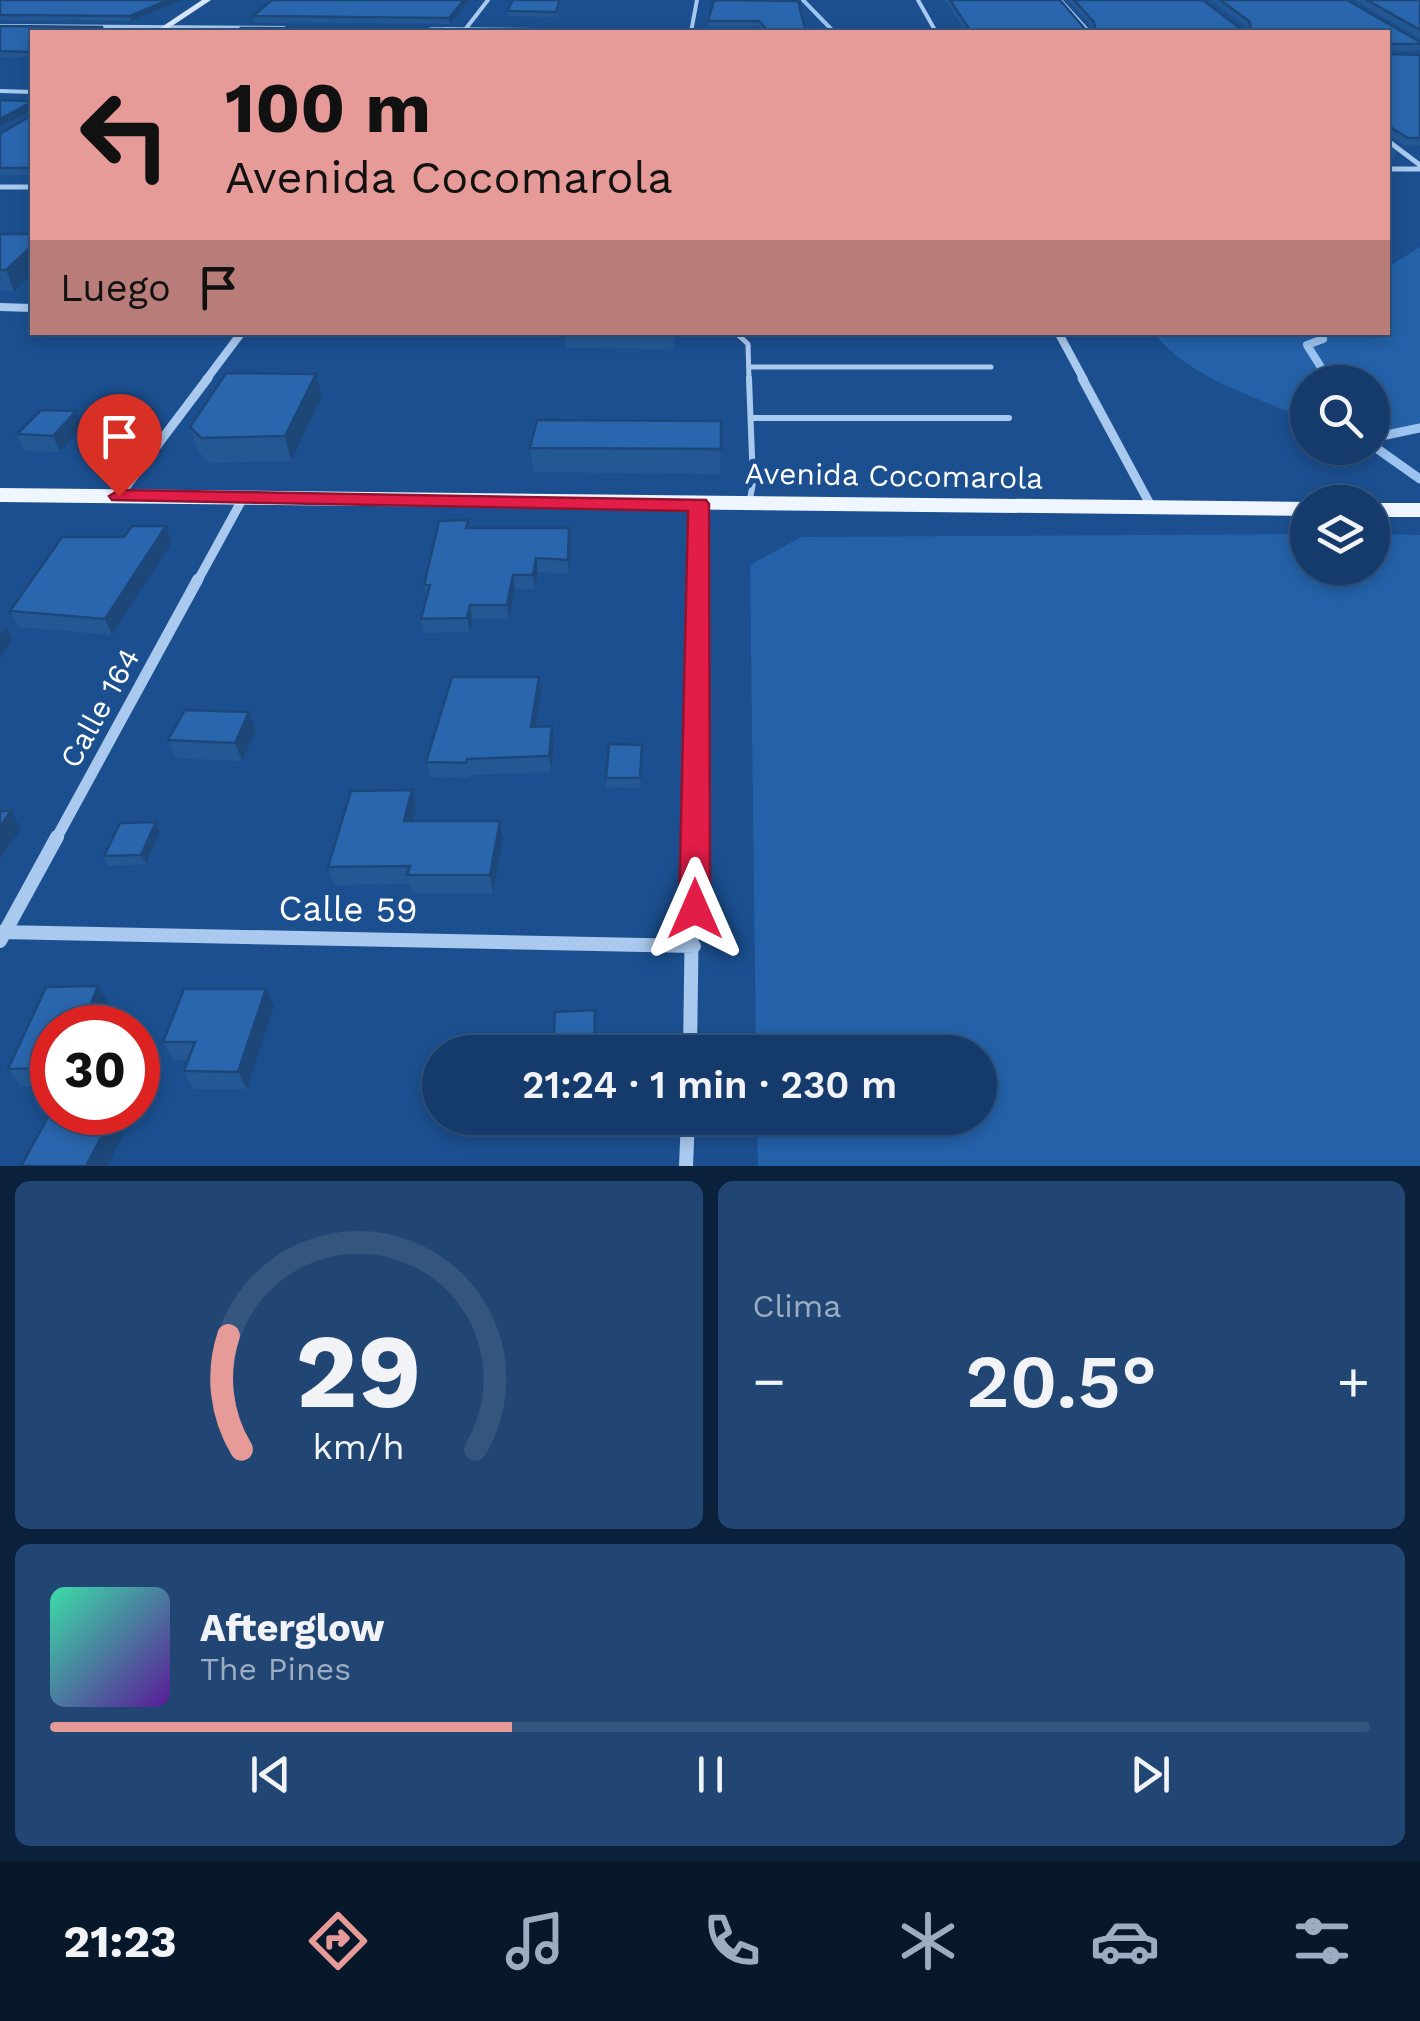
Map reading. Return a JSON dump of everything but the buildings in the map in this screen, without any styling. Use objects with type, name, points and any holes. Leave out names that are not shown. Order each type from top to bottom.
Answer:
[{"type":"main road","points":[[162,30],[207,0]]},
{"type":"main road","name":"Avenida Cocomarola","points":[[0,494],[1290,510]]},
{"type":"main road","points":[[1390,510],[1420,510]]},
{"type":"street","points":[[465,30],[488,0]]},
{"type":"street","points":[[691,30],[698,0]]},
{"type":"street","points":[[918,0],[935,30]]},
{"type":"street","points":[[1060,0],[1087,30]]},
{"type":"street","points":[[0,26],[286,28]]},
{"type":"street","points":[[0,91],[30,92]]},
{"type":"street","points":[[1390,142],[1420,167]]},
{"type":"street","points":[[1390,169],[1420,167]]},
{"type":"street","points":[[0,187],[30,187]]},
{"type":"street","points":[[0,307],[30,308]]},
{"type":"street","points":[[119,496],[240,335]]},
{"type":"street","points":[[1060,335],[1152,508]]},
{"type":"street","name":"Calle 164","points":[[2,935],[243,498]]},
{"type":"street","points":[[691,1035],[698,504]]},
{"type":"street","name":"Calle 59","points":[[2,935],[694,946]]},
{"type":"street","points":[[686,1166],[687,1135]]},
{"type":"lane","points":[[738,335],[748,344],[753,483],[749,504]]},
{"type":"lane","points":[[749,367],[991,367]]},
{"type":"lane","points":[[751,418],[1009,418]]},
{"type":"shaded area","points":[[1420,247],[1420,432],[1390,429],[1390,365],[1290,365],[1290,412],[1203,374],[1167,348],[1157,335],[1390,335],[1390,266]]},
{"type":"shaded area","points":[[1290,534],[1290,585],[1390,585],[1390,534],[1420,535],[1420,1166],[758,1166],[757,1135],[997,1135],[997,1035],[756,1035],[750,565],[801,537]]},
{"type":"waterway","points":[[803,0],[832,30]]},
{"type":"waterway","points":[[1320,335],[1323,339],[1307,345],[1320,365]]},
{"type":"waterway","points":[[1390,434],[1420,428]]},
{"type":"waterway","points":[[1390,458],[1420,479]]},
{"type":"route","points":[[119,496],[698,504],[695,909]]}]
